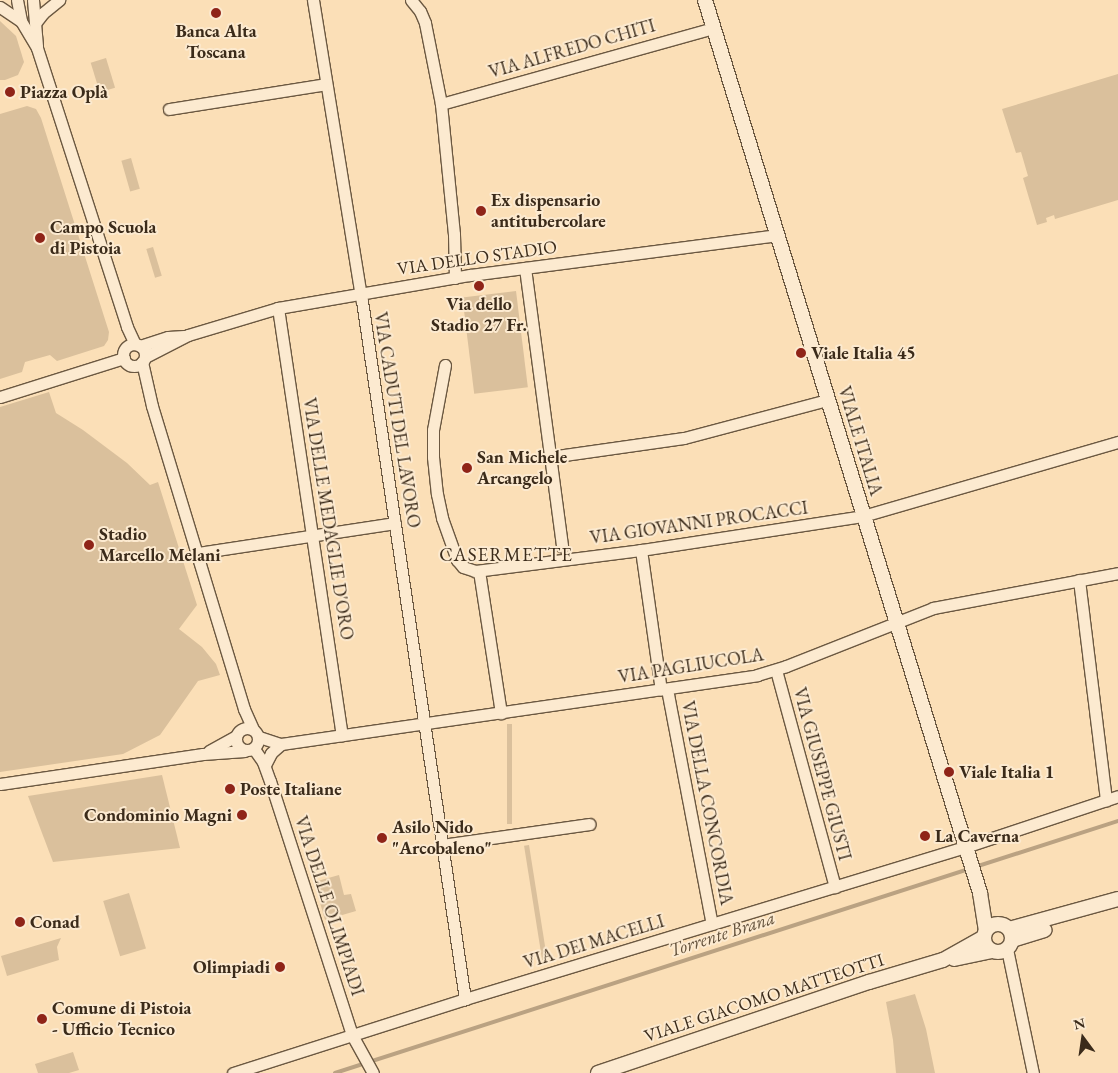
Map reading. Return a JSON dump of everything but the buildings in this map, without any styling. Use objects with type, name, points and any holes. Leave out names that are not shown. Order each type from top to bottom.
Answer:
[{"type":"street","points":[[17,0],[21,21],[38,48]]},
{"type":"street","points":[[0,784],[202,754],[249,750],[258,743],[256,733],[245,714],[152,406],[144,350],[134,345],[127,327],[38,48],[33,0]]},
{"type":"street","points":[[36,22],[43,13],[59,0]]},
{"type":"street","name":"VIA CADUTI DEL LAVORO","points":[[313,0],[395,523],[464,999]]},
{"type":"street","points":[[411,0],[420,11],[425,23],[441,104],[455,242],[455,278]]},
{"type":"street","name":"VIALE ITALIA","points":[[705,0],[967,852],[980,893],[999,935]]},
{"type":"street","points":[[0,7],[21,21]]},
{"type":"street","name":"VIA ALFREDO CHITI","points":[[441,104],[713,28]]},
{"type":"street","points":[[169,109],[326,84]]},
{"type":"street","name":"VIA DELLO STADIO","points":[[134,345],[168,337],[188,335],[278,308],[360,293],[525,268],[776,234]]},
{"type":"street","points":[[525,268],[562,547]]},
{"type":"street","name":"VIA DELLE MEDAGLIE D'ORO","points":[[278,308],[342,735]]},
{"type":"street","name":"VIA DELLO STADIO","points":[[144,359],[188,335]]},
{"type":"street","points":[[134,345],[123,352],[124,358],[132,366],[144,359]]},
{"type":"street","points":[[0,397],[124,358]]},
{"type":"street","points":[[445,365],[433,430],[433,457],[437,494],[442,518],[457,560],[463,567],[479,571],[501,713]]},
{"type":"street","points":[[550,457],[674,440],[827,400]]},
{"type":"street","name":"VIA GIOVANNI PROCACCI","points":[[479,571],[641,550],[863,516],[1118,442]]},
{"type":"street","points":[[197,553],[395,523]]},
{"type":"street","name":"VIA DELLA CONCORDIA","points":[[641,550],[664,690],[712,924]]},
{"type":"street","name":"VIA PAGLIUCOLA","points":[[256,733],[281,744],[664,690],[757,675],[776,670],[933,608],[1118,573]]},
{"type":"street","points":[[1078,580],[1106,800]]},
{"type":"street","name":"VIA GIUSEPPE GIUSTI","points":[[776,670],[835,887]]},
{"type":"street","points":[[202,754],[236,736],[244,728],[256,733]]},
{"type":"street","points":[[236,736],[238,745],[249,750]]},
{"type":"street","points":[[265,765],[271,753],[281,744]]},
{"type":"street","name":"VIA DELLE OLIMPIADI","points":[[249,750],[265,765],[352,1035],[372,1071]]},
{"type":"street","name":"VIA DEI MACELLI","points":[[233,1073],[464,999],[712,924],[835,887],[967,852],[1118,796]]},
{"type":"street","points":[[442,845],[590,824]]},
{"type":"street","name":"VIALE GIACOMO MATTEOTTI","points":[[943,960],[999,935],[1118,899]]},
{"type":"street","points":[[999,935],[1033,1073]]},
{"type":"street","name":"VIALE GIACOMO MATTEOTTI","points":[[598,1073],[869,982],[943,960],[992,951],[999,952],[999,935]]},
{"type":"shaded area","points":[[0,21],[16,36],[24,62],[18,75],[5,80],[0,80]]},
{"type":"shaded area","points":[[106,58],[115,88],[100,92],[91,63]]},
{"type":"shaded area","points":[[1118,74],[1118,200],[1055,219],[1054,215],[1046,218],[1047,222],[1037,225],[1023,178],[1028,176],[1021,152],[1016,153],[1002,109]]},
{"type":"shaded area","name":"Campo Scuola di Pistoia","points":[[27,106],[36,109],[41,118],[109,332],[108,340],[104,346],[57,361],[50,355],[25,362],[22,372],[0,379],[0,114]]},
{"type":"shaded area","points":[[131,158],[140,189],[130,192],[121,161]]},
{"type":"shaded area","points":[[153,247],[162,276],[155,278],[146,249]]},
{"type":"shaded area","points":[[516,291],[528,387],[474,394],[462,298]]},
{"type":"shaded area","name":"Stadio Marcello Melani","points":[[49,392],[56,413],[83,430],[127,463],[150,485],[158,482],[197,605],[179,629],[202,647],[216,664],[220,675],[198,681],[160,735],[123,754],[0,772],[0,407]]},
{"type":"shaded area","points":[[507,724],[512,724],[512,824],[507,824]]},
{"type":"shaded area","points":[[162,775],[180,848],[53,862],[28,796]]},
{"type":"shaded area","points":[[529,845],[547,960],[542,960],[524,846]]},
{"type":"shaded area","points":[[339,875],[344,895],[351,894],[356,911],[325,920],[314,882]]},
{"type":"shaded area","points":[[129,893],[146,948],[120,956],[103,901]]},
{"type":"shaded area","points":[[61,938],[57,947],[59,960],[7,976],[1,956]]},
{"type":"shaded area","points":[[915,994],[926,1029],[935,1073],[896,1073],[893,1040],[886,1002]]},
{"type":"shaded area","points":[[73,1052],[79,1070],[69,1073],[38,1073],[35,1064]]},
{"type":"waterway","name":"Torrente Brana","points":[[335,1073],[1118,821]]},
{"type":"place","name":"Banca Alta Toscana","points":[[216,13]]},
{"type":"place","name":"Piazza Oplà","points":[[10,92]]},
{"type":"place","name":"Ex dispensario antitubercolare","points":[[481,211]]},
{"type":"place","name":"Campo Scuola di Pistoia","points":[[40,238]]},
{"type":"place","name":"Via dello Stadio 27 Fr.","points":[[479,286]]},
{"type":"place","name":"Viale Italia 45","points":[[801,353]]},
{"type":"place","name":"San Michele Arcangelo","points":[[467,468]]},
{"type":"place","name":"Stadio Marcello Melani","points":[[89,545]]},
{"type":"place","name":"Viale Italia 1","points":[[949,772]]},
{"type":"place","name":"Poste Italiane","points":[[230,789]]},
{"type":"place","name":"Condominio Magni","points":[[242,815]]},
{"type":"place","name":"La Caverna","points":[[925,836]]},
{"type":"place","name":"Asilo Nido \"Arcobaleno\"","points":[[382,838]]},
{"type":"place","name":"Conad","points":[[20,922]]},
{"type":"place","name":"Olimpiadi","points":[[280,967]]},
{"type":"place","name":"Comune di Pistoia - Ufficio Tecnico","points":[[42,1019]]},
{"type":"district","name":"CASERMETTE","points":[[506,555]]}]
